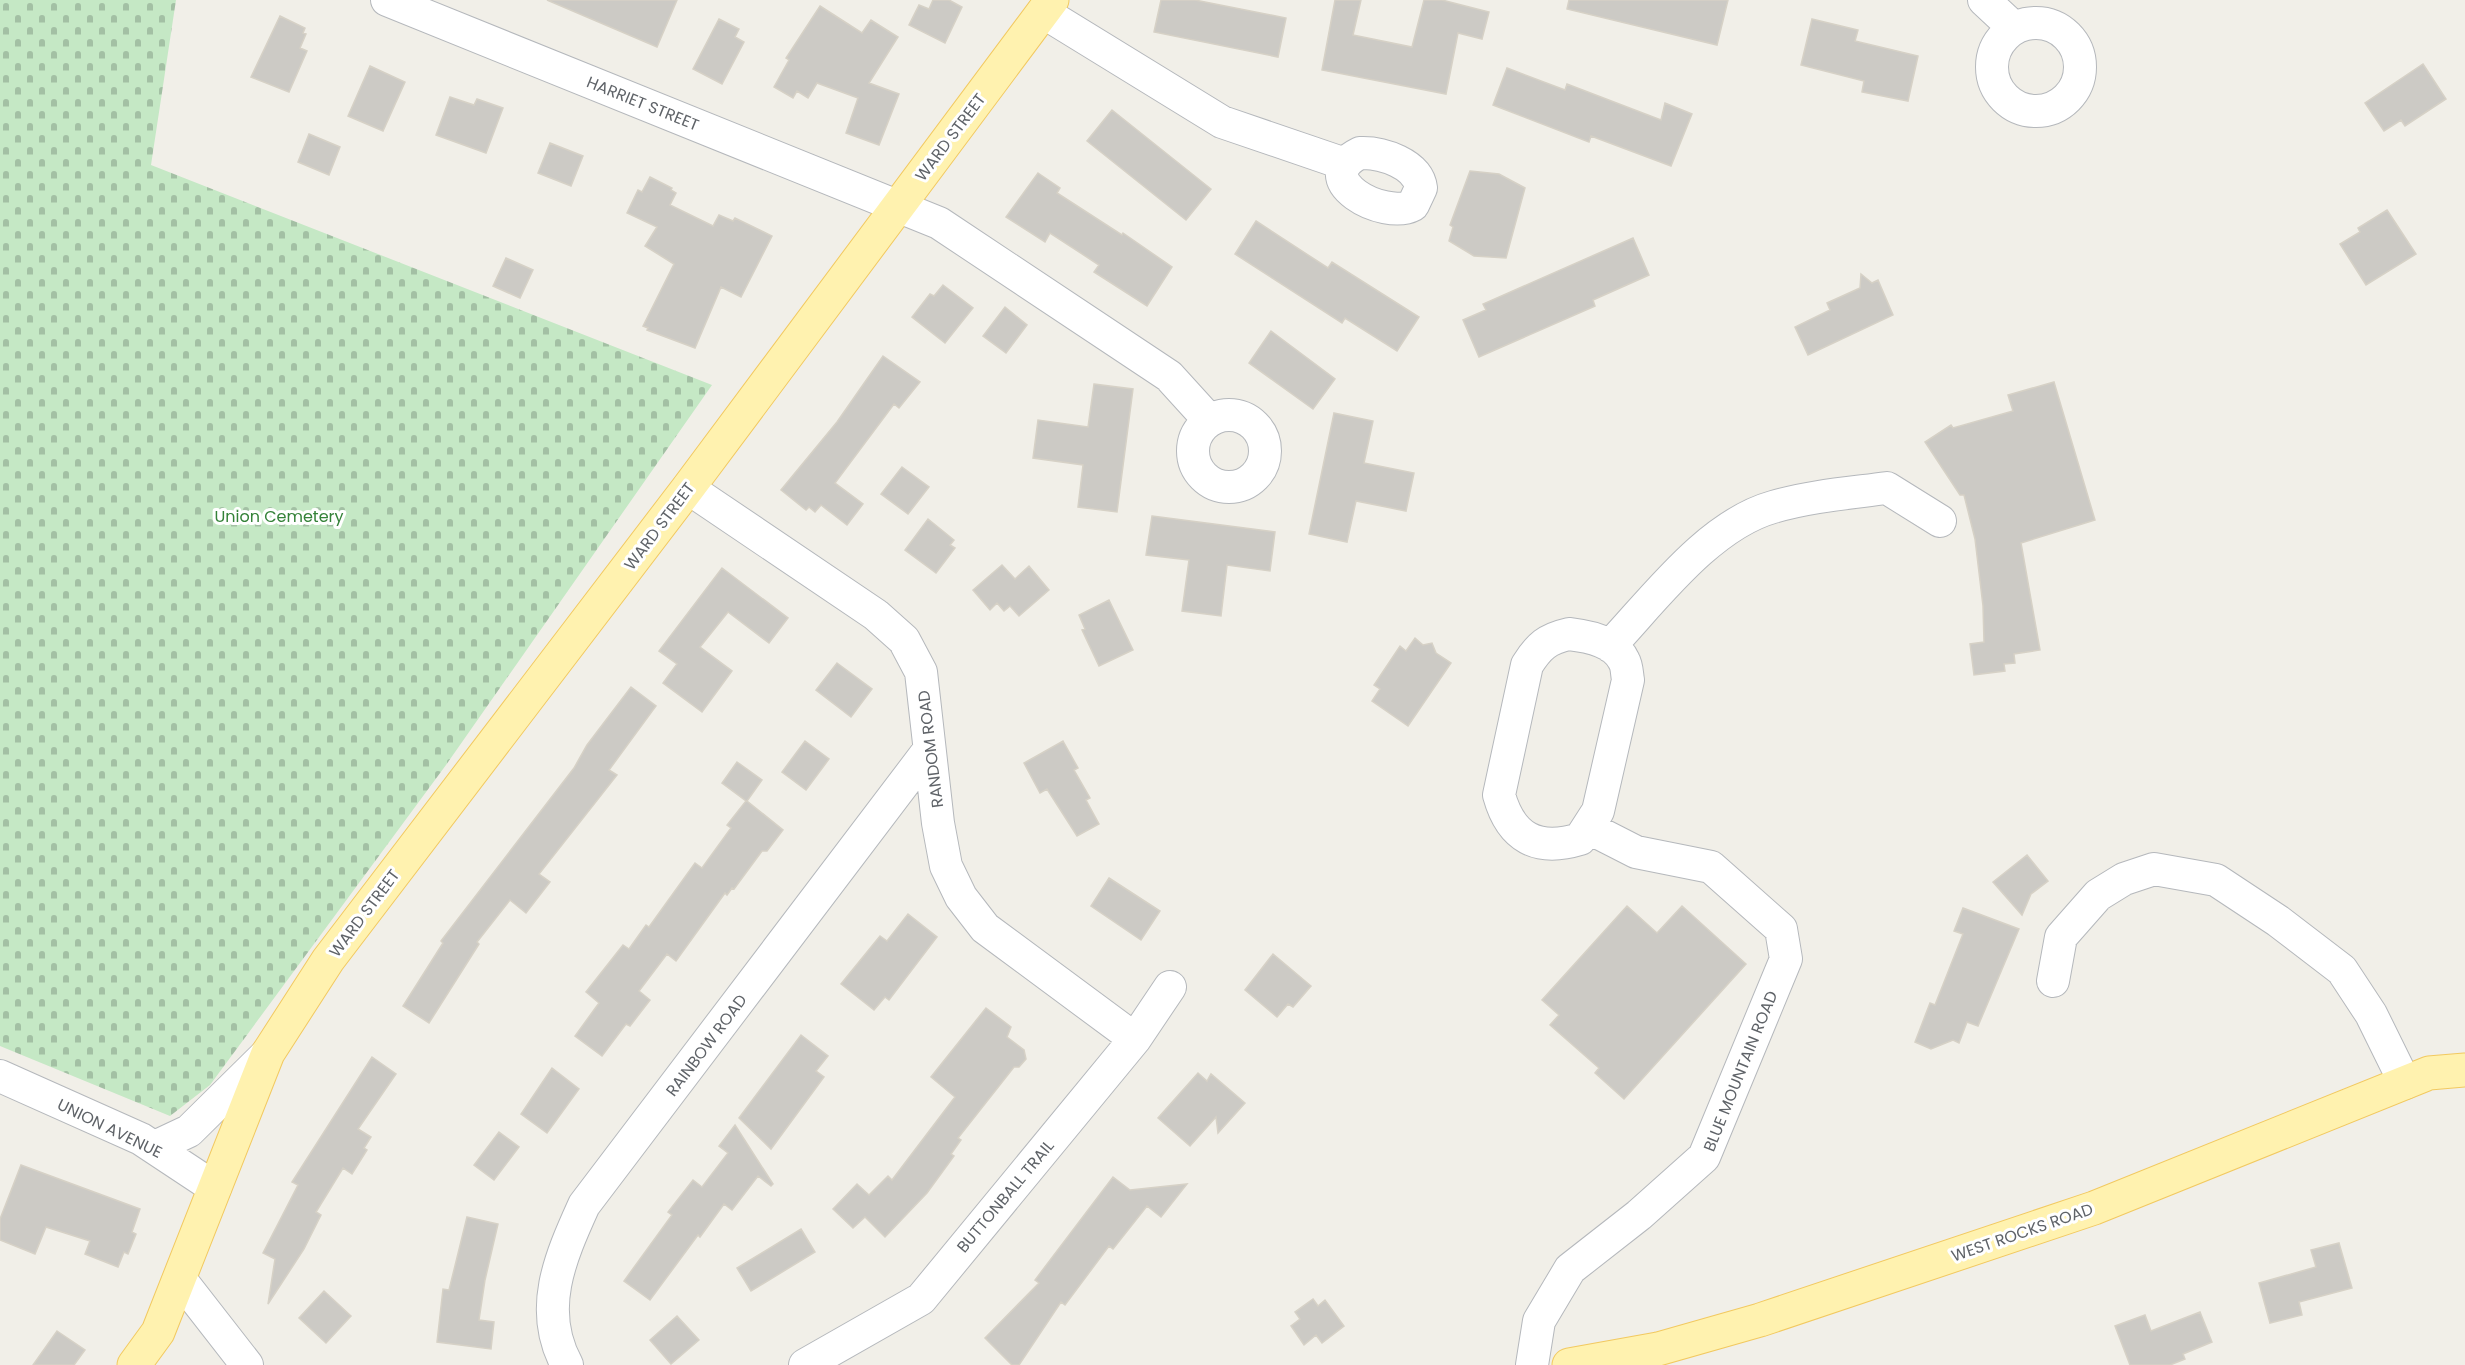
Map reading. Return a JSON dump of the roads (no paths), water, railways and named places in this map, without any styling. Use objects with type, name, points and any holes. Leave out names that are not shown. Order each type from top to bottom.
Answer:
[{"type":"main road","name":"WARD STREET","points":[[134,1365],[158,1332],[268,1053],[328,960],[688,488],[1047,6]]},
{"type":"main road","name":"WEST ROCKS ROAD","points":[[1570,1365],[1658,1349],[1760,1320],[2094,1208],[2429,1073],[2465,1070]]},
{"type":"street","name":"HARRIET STREET","points":[[387,0],[939,223],[1169,376],[1209,420]]},
{"type":"street","points":[[1984,0],[2014,28]]},
{"type":"street","points":[[1047,6],[1222,122],[1345,164]]},
{"type":"street","name":"RANDOM ROAD","points":[[688,488],[876,615],[904,640],[921,672],[929,750],[946,866],[961,897],[985,928],[1135,1039]]},
{"type":"street","points":[[1610,646],[1687,564],[1734,524],[1773,507],[1887,488],[1940,521]]},
{"type":"street","points":[[1569,634],[1590,637],[1610,646],[1624,660],[1628,680],[1598,811],[1589,828],[1580,838],[1559,845],[1538,843],[1519,832],[1505,816],[1498,795],[1527,664],[1538,646],[1551,638],[1569,634]]},
{"type":"street","name":"RAINBOW ROAD","points":[[567,1365],[558,1347],[551,1302],[564,1250],[584,1205],[929,750]]},
{"type":"street","name":"BLUE MOUNTAIN ROAD","points":[[1532,1365],[1539,1321],[1570,1269],[1639,1215],[1704,1157],[1786,959],[1780,929],[1711,867],[1636,852],[1589,828]]},
{"type":"street","points":[[2053,981],[2061,937],[2098,894],[2124,879],[2154,869],[2216,880],[2278,921],[2342,970],[2372,1014],[2404,1083]]},
{"type":"street","name":"BUTTONBALL TRAIL","points":[[805,1365],[921,1299],[1135,1039],[1170,987]]},
{"type":"street","name":"WARD STREET","points":[[155,1147],[189,1131],[268,1053]]},
{"type":"street","name":"UNION AVENUE","points":[[0,1076],[111,1124],[155,1147],[215,1188]]},
{"type":"street","points":[[180,1279],[247,1365]]},
{"type":"park label","name":"Union Cemetery","points":[[279,516]]}]
